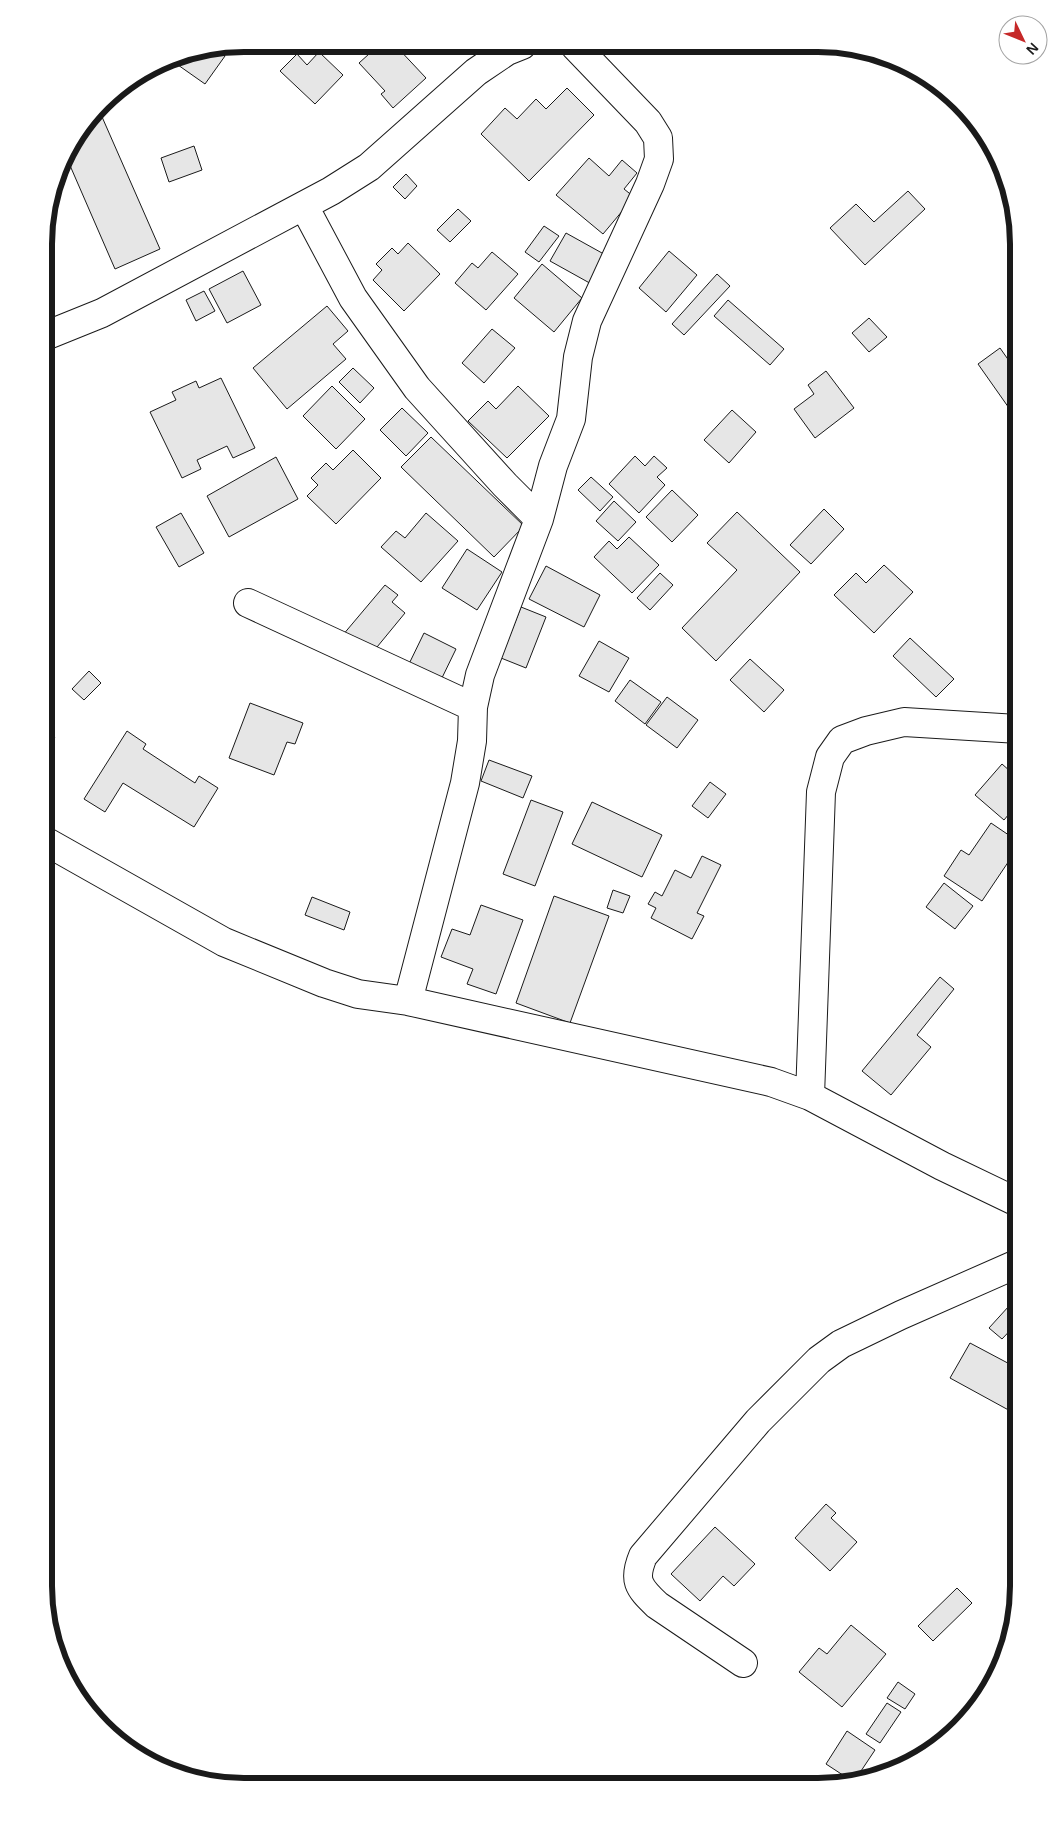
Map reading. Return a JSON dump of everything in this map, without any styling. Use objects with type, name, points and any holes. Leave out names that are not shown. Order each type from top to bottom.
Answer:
[{"type":"street","points":[[52,333],[102,313],[304,206],[369,167],[476,72],[506,52]]},
{"type":"street","points":[[408,1001],[465,783],[472,741],[473,707],[480,675],[539,519],[553,466],[571,419],[578,356],[587,322],[650,184],[659,159],[658,138],[648,122],[581,52]]},
{"type":"street","points":[[304,206],[353,298],[417,388],[504,485],[539,519]]},
{"type":"street","points":[[248,603],[473,707]]},
{"type":"street","points":[[810,1096],[821,792],[830,757],[842,740],[866,731],[904,722],[1010,728]]},
{"type":"street","points":[[52,846],[232,946],[332,986],[358,994],[408,1001],[771,1082],[810,1096],[942,1166],[1010,1199]]},
{"type":"street","points":[[742,1663],[657,1604],[646,1594],[639,1586],[637,1578],[638,1569],[644,1556],[758,1421],[819,1360],[841,1344],[901,1315],[1010,1267]]},
{"type":"building","points":[[319,52],[343,75],[315,104],[280,71],[297,54],[307,65]]},
{"type":"building","points":[[371,52],[402,52],[426,78],[393,108],[381,94],[385,91],[359,63]]},
{"type":"building","points":[[221,54],[225,56],[205,84],[178,65],[207,56]]},
{"type":"building","points":[[567,88],[594,115],[529,181],[481,134],[505,108],[517,119],[536,99],[546,109]]},
{"type":"building","points":[[102,116],[160,249],[115,269],[70,165],[78,148]]},
{"type":"building","points":[[194,146],[202,170],[169,182],[161,158]]},
{"type":"building","points":[[589,158],[609,176],[622,160],[637,173],[624,189],[634,197],[603,234],[556,195]]},
{"type":"building","points":[[406,174],[417,186],[405,199],[393,187]]},
{"type":"building","points":[[908,191],[925,209],[865,265],[830,228],[856,204],[874,222]]},
{"type":"building","points":[[458,209],[471,221],[450,242],[437,230]]},
{"type":"building","points":[[544,226],[559,236],[539,262],[525,252]]},
{"type":"building","points":[[566,233],[611,258],[595,286],[550,261]]},
{"type":"building","points":[[408,243],[440,274],[404,311],[373,280],[382,270],[376,264],[392,248],[398,254]]},
{"type":"building","points":[[669,251],[697,275],[666,312],[639,288]]},
{"type":"building","points":[[492,252],[518,274],[486,310],[455,283],[472,263],[478,268]]},
{"type":"building","points":[[542,264],[582,298],[554,332],[514,298]]},
{"type":"building","points":[[243,271],[261,305],[227,323],[209,289]]},
{"type":"building","points":[[717,274],[730,286],[684,335],[672,324]]},
{"type":"building","points":[[204,291],[215,311],[196,321],[186,300]]},
{"type":"building","points":[[728,300],[784,349],[770,365],[714,316]]},
{"type":"building","points":[[327,306],[348,331],[333,344],[346,359],[287,409],[253,368]]},
{"type":"building","points":[[869,318],[887,337],[869,352],[852,333]]},
{"type":"building","points":[[492,329],[515,348],[484,383],[462,363]]},
{"type":"building","points":[[1000,348],[1010,362],[1010,409],[978,364]]},
{"type":"building","points":[[353,368],[374,388],[360,403],[339,382]]},
{"type":"building","points":[[826,371],[854,408],[815,438],[794,409],[814,394],[808,385]]},
{"type":"building","points":[[221,378],[255,448],[233,458],[227,446],[197,460],[201,469],[182,478],[150,412],[176,400],[172,392],[196,381],[199,388]]},
{"type":"building","points":[[332,386],[365,419],[336,449],[303,416]]},
{"type":"building","points":[[518,386],[549,416],[507,458],[468,421],[488,401],[496,409]]},
{"type":"building","points":[[402,408],[428,433],[406,456],[380,430]]},
{"type":"building","points":[[732,410],[756,432],[729,463],[704,440]]},
{"type":"building","points":[[431,437],[524,526],[494,557],[401,467]]},
{"type":"building","points":[[353,450],[381,478],[336,524],[307,496],[318,485],[311,478],[326,463],[333,470]]},
{"type":"building","points":[[635,456],[645,466],[654,456],[667,468],[657,477],[665,485],[639,513],[609,484]]},
{"type":"building","points":[[276,457],[298,499],[229,537],[207,496]]},
{"type":"building","points":[[591,477],[613,497],[600,511],[578,490]]},
{"type":"building","points":[[672,490],[698,515],[672,542],[646,517]]},
{"type":"building","points":[[614,501],[636,522],[618,541],[596,521]]},
{"type":"building","points":[[824,509],[844,529],[811,564],[790,545]]},
{"type":"building","points":[[737,512],[800,572],[716,661],[682,628],[737,570],[707,543]]},
{"type":"building","points":[[181,513],[204,553],[179,567],[156,527]]},
{"type":"building","points":[[426,513],[458,541],[421,582],[381,547],[396,531],[405,538]]},
{"type":"building","points":[[629,537],[659,565],[632,593],[594,557],[609,541],[617,549]]},
{"type":"building","points":[[467,549],[502,572],[477,610],[442,588]]},
{"type":"building","points":[[884,565],[913,592],[874,633],[834,595],[856,573],[866,583]]},
{"type":"building","points":[[546,566],[600,595],[584,627],[529,599]]},
{"type":"building","points":[[660,573],[673,585],[650,610],[637,598]]},
{"type":"building","points":[[385,585],[398,595],[392,602],[405,613],[368,658],[342,636]]},
{"type":"building","points":[[521,607],[546,617],[526,668],[501,658]]},
{"type":"building","points":[[424,633],[456,649],[439,684],[407,668]]},
{"type":"building","points":[[910,638],[954,679],[936,697],[893,656]]},
{"type":"building","points":[[599,641],[629,658],[609,692],[579,676]]},
{"type":"building","points":[[750,659],[784,690],[764,712],[730,680]]},
{"type":"building","points":[[89,671],[101,683],[84,700],[72,689]]},
{"type":"building","points":[[630,680],[661,702],[645,724],[615,701]]},
{"type":"building","points":[[667,697],[698,720],[677,748],[646,725]]},
{"type":"building","points":[[250,703],[303,723],[295,744],[287,742],[274,775],[229,758]]},
{"type":"building","points":[[127,731],[146,744],[143,749],[195,783],[199,776],[218,788],[194,827],[123,783],[105,812],[84,799]]},
{"type":"building","points":[[489,760],[532,776],[523,798],[481,781]]},
{"type":"building","points":[[1002,764],[1010,771],[1010,813],[1004,820],[975,795]]},
{"type":"building","points":[[710,782],[726,794],[708,818],[692,806]]},
{"type":"building","points":[[531,800],[563,812],[535,886],[503,874]]},
{"type":"building","points":[[592,802],[662,835],[642,877],[572,844]]},
{"type":"building","points":[[991,823],[1010,836],[1010,859],[982,901],[944,876],[961,850],[969,855]]},
{"type":"building","points":[[702,856],[721,865],[697,913],[704,916],[692,939],[651,918],[656,908],[648,904],[655,892],[662,896],[675,870],[691,878]]},
{"type":"building","points":[[944,883],[973,906],[955,929],[926,907]]},
{"type":"building","points":[[613,890],[630,896],[623,913],[607,908]]},
{"type":"building","points":[[554,896],[609,916],[570,1023],[516,1003]]},
{"type":"building","points":[[312,897],[350,912],[344,930],[305,915]]},
{"type":"building","points":[[481,905],[523,920],[496,994],[467,984],[473,969],[441,957],[452,929],[470,935]]},
{"type":"building","points":[[940,977],[954,989],[917,1035],[931,1047],[891,1095],[862,1071]]},
{"type":"building","points":[[1010,1305],[1010,1331],[1002,1339],[989,1328]]},
{"type":"building","points":[[970,1343],[1010,1364],[1010,1411],[950,1378]]},
{"type":"building","points":[[826,1504],[836,1513],[831,1518],[857,1542],[830,1571],[795,1538]]},
{"type":"building","points":[[715,1527],[755,1564],[734,1586],[723,1576],[700,1601],[671,1574]]},
{"type":"building","points":[[957,1588],[972,1603],[933,1641],[918,1626]]},
{"type":"building","points":[[851,1625],[886,1654],[842,1707],[799,1672],[819,1648],[827,1654]]},
{"type":"building","points":[[898,1682],[915,1694],[905,1709],[887,1698]]},
{"type":"building","points":[[887,1703],[901,1712],[880,1743],[866,1734]]},
{"type":"building","points":[[847,1731],[875,1750],[860,1773],[844,1776],[826,1764]]}]
